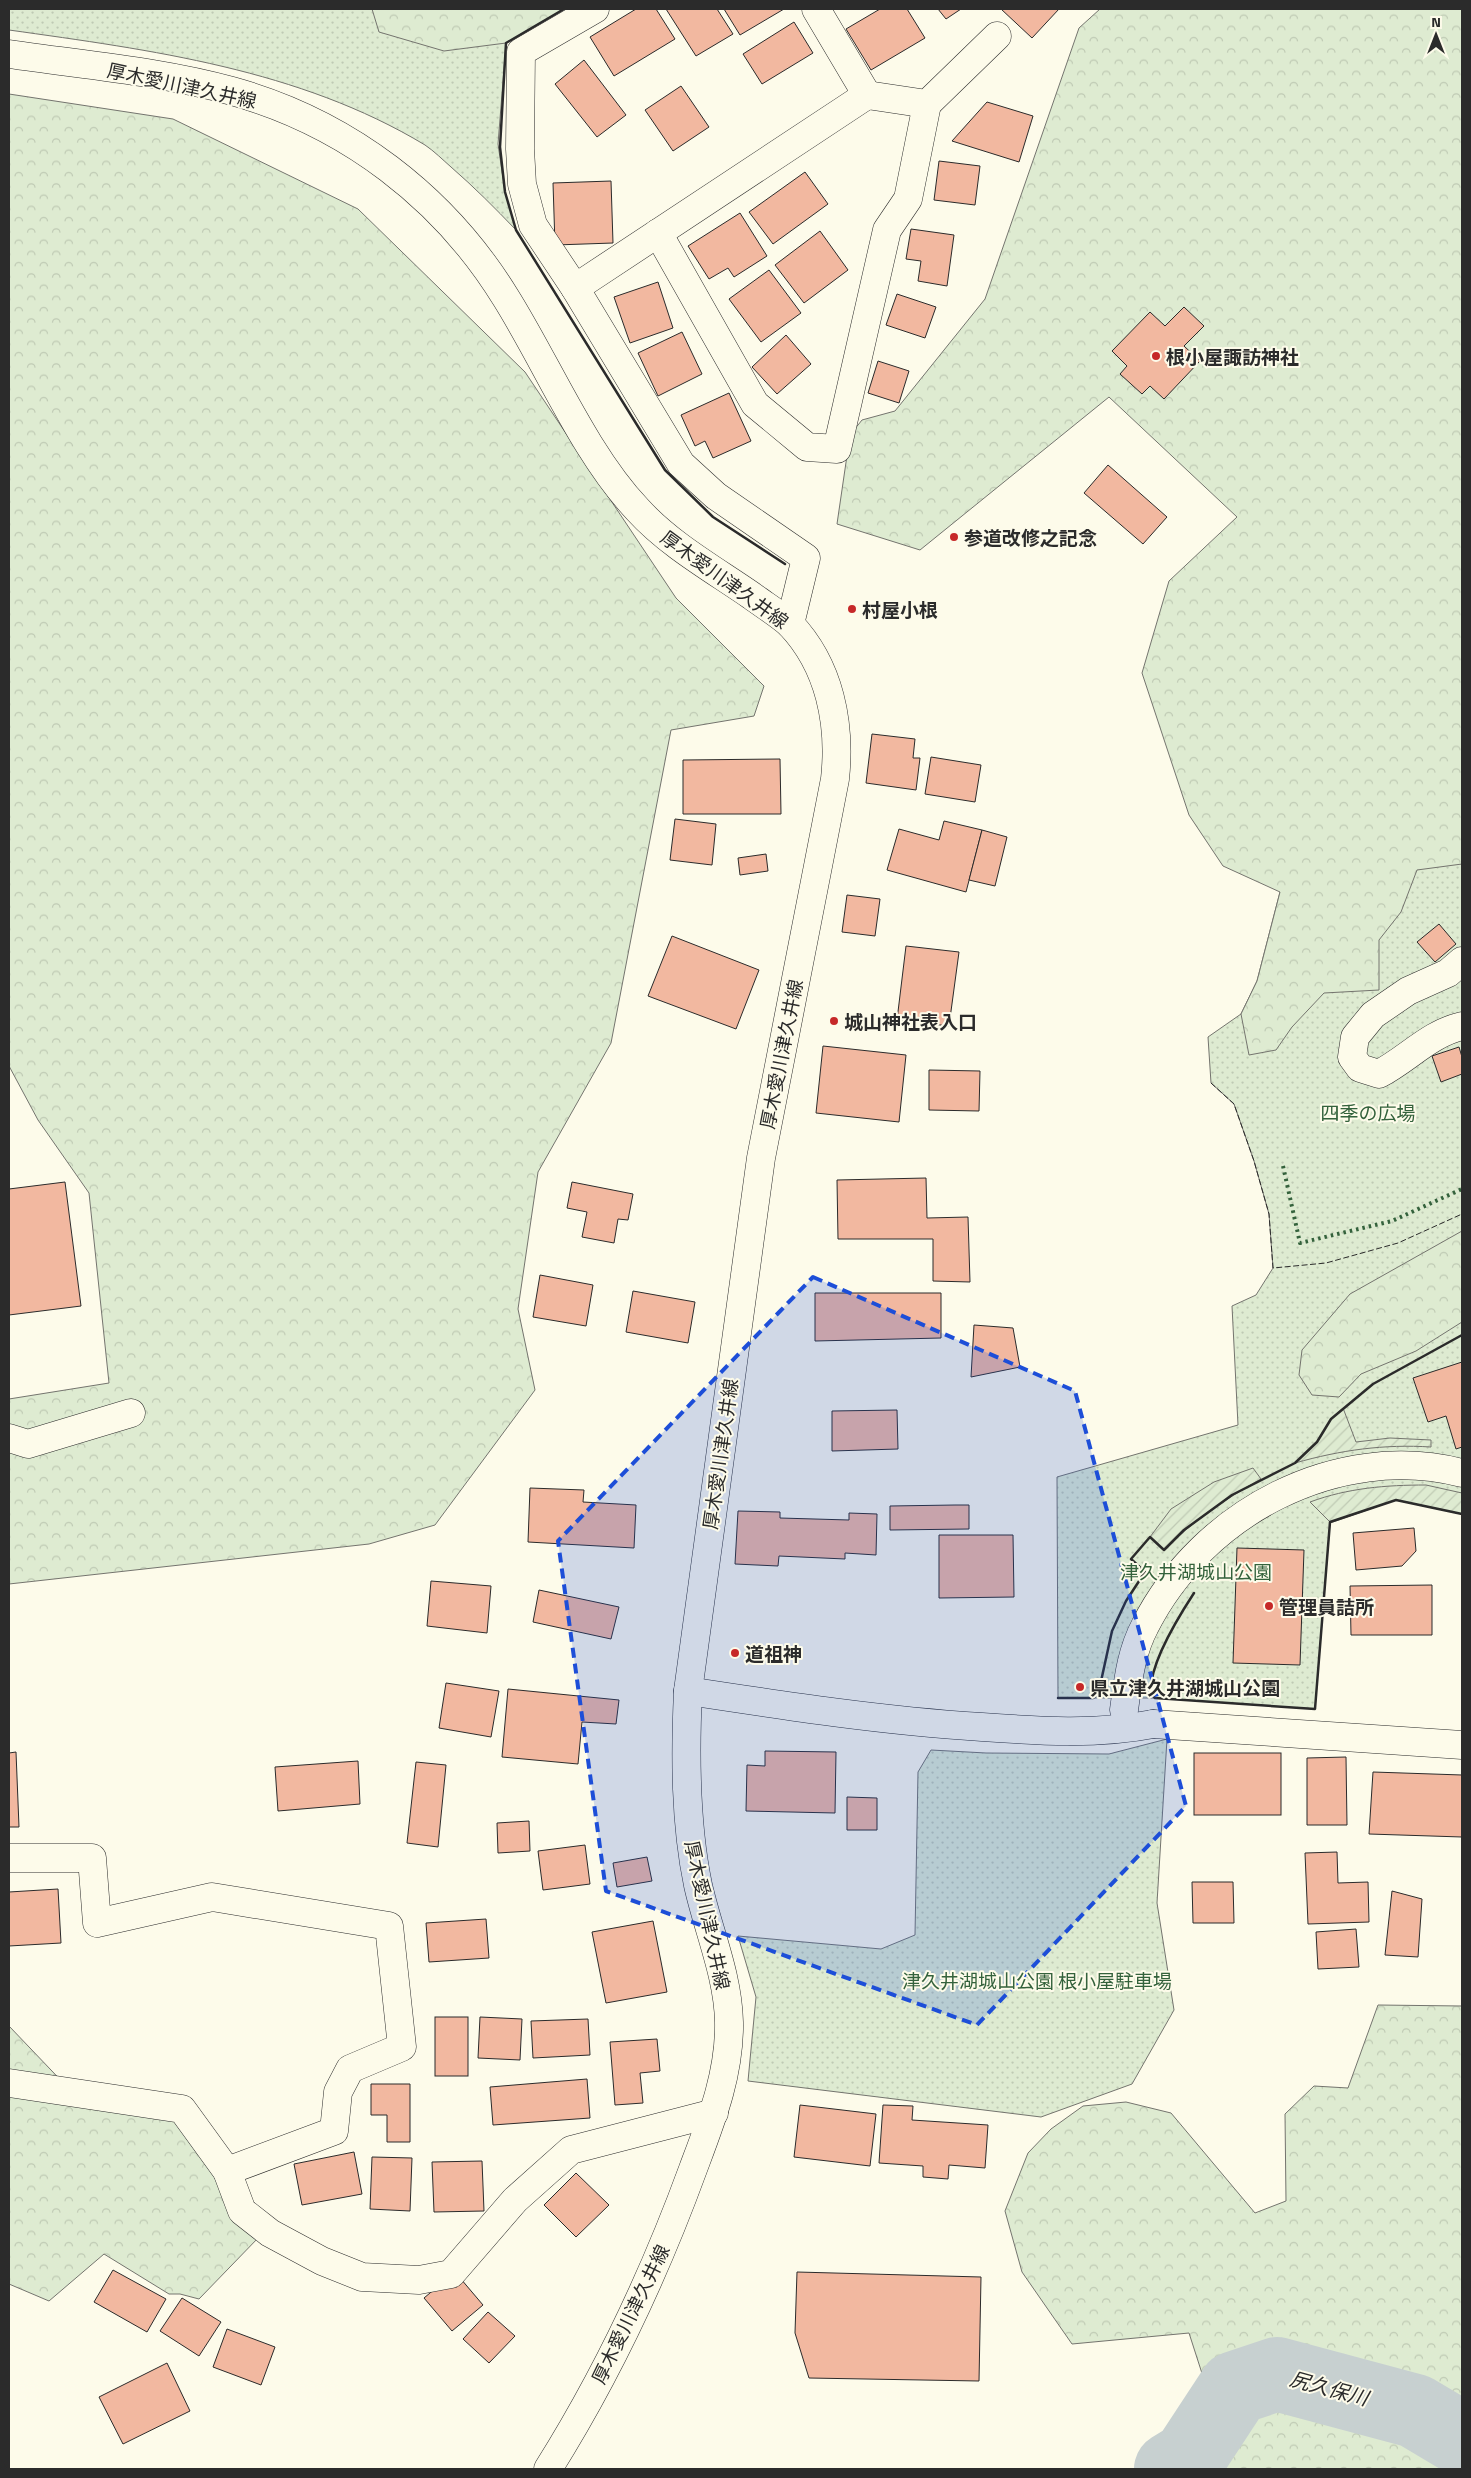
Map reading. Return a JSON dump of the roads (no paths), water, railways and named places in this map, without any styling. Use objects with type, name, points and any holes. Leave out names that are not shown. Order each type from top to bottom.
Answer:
[{"type":"street","points":[[595,9],[521,52],[520,149],[522,184],[532,225],[575,288],[681,464],[716,496],[806,558],[790,624]]},
{"type":"street","points":[[816,9],[867,95]]},
{"type":"street","points":[[658,233],[755,404],[807,447],[837,449],[887,230],[908,199],[927,104],[997,36]]},
{"type":"street","name":"厚木愛川津久井線","points":[[9,54],[191,82],[261,100],[335,132],[407,181],[456,229],[488,268],[596,454],[628,500],[649,523],[678,546],[790,624],[814,657],[827,688],[834,712],[837,760],[832,799],[761,1158],[688,1692],[688,1759],[692,1848],[698,1886],[720,1967],[729,2019],[729,2042],[724,2076],[714,2113],[673,2223],[643,2292],[578,2420],[548,2469]]},
{"type":"street","points":[[575,288],[867,95],[927,104]]},
{"type":"street","points":[[1462,961],[1448,973],[1408,991],[1373,1015],[1355,1037],[1352,1057],[1360,1068],[1379,1074],[1398,1064],[1425,1042],[1447,1030],[1462,1026]]},
{"type":"street","points":[[9,1438],[28,1444],[131,1413]]},
{"type":"street","points":[[1123,1720],[1131,1661],[1144,1627],[1158,1601],[1201,1548],[1251,1509],[1288,1490],[1323,1477],[1351,1471],[1383,1466],[1415,1466],[1462,1473]]},
{"type":"street","points":[[688,1692],[817,1711],[928,1724],[1036,1731],[1123,1720],[1153,1724],[1462,1744]]},
{"type":"street","points":[[9,1858],[92,1858],[97,1923],[212,1897],[389,1926],[402,2047],[350,2069],[338,2092],[334,2131],[227,2171]]},
{"type":"street","points":[[9,2084],[182,2109],[227,2171],[242,2212],[270,2233],[322,2261],[362,2277],[419,2280],[452,2274],[515,2200],[570,2150],[714,2113]]},
{"type":"waterway","name":"尻久保川","points":[[1171,2469],[1189,2458],[1235,2388],[1277,2374],[1415,2411],[1462,2439]]},
{"type":"place","name":"根小屋諏訪神社","points":[[1156,356]]},
{"type":"place","name":"参道改修之記念","points":[[954,537]]},
{"type":"place","name":"村屋小根","points":[[852,609]]},
{"type":"place","name":"城山神社表入口","points":[[834,1021]]},
{"type":"place","name":"管理員詰所","points":[[1269,1606]]},
{"type":"place","name":"道祖神","points":[[735,1653]]},
{"type":"place","name":"県立津久井湖城山公園","points":[[1080,1687]]},
{"type":"park label","name":"四季の広場","points":[[1368,1112]]},
{"type":"park label","name":"津久井湖城山公園","points":[[1196,1571]]},
{"type":"park label","name":"津久井湖城山公園 根小屋駐車場","points":[[1037,1980]]}]
